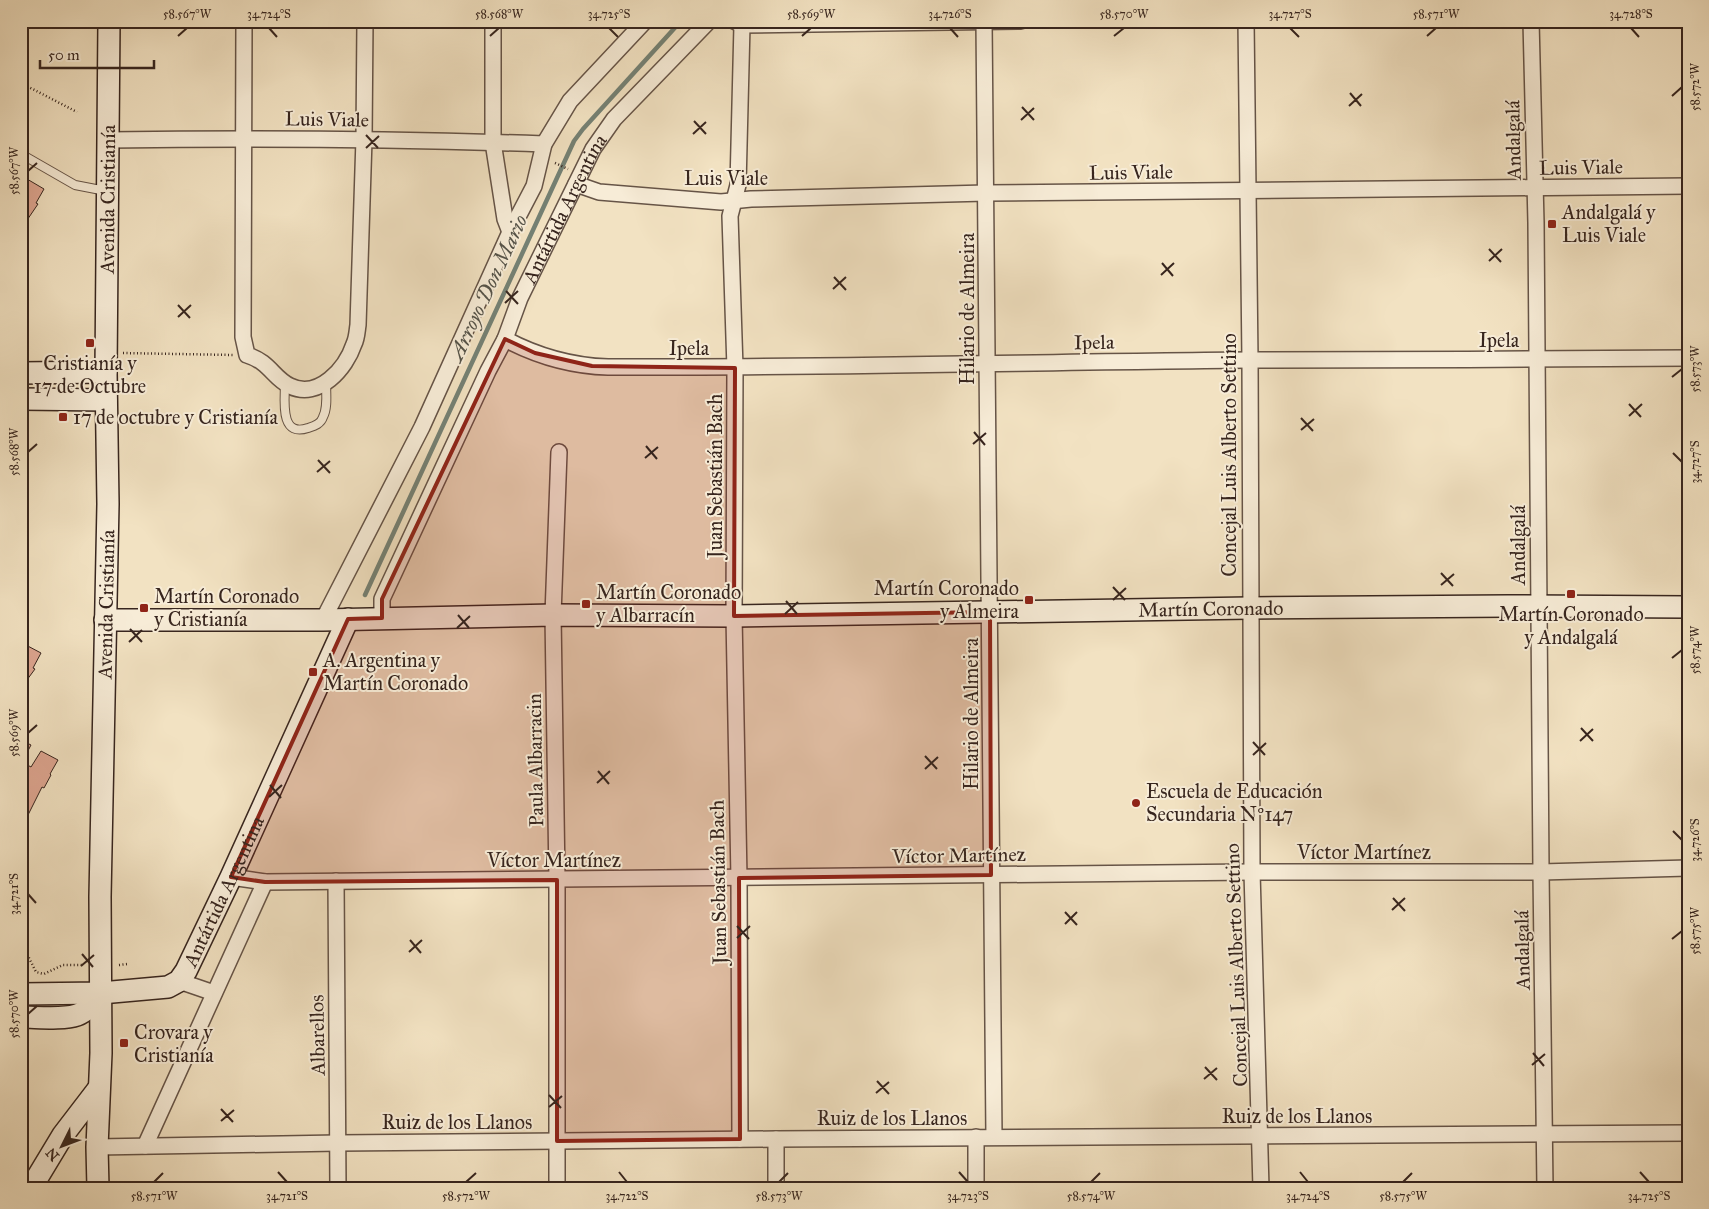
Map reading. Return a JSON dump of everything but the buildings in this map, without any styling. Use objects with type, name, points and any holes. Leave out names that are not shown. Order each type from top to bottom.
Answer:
[{"type":"street","name":"Avenida Cristianía","points":[[98,1188],[97,1141],[101,993],[100,898],[108,504],[106,362],[109,21]]},
{"type":"street","points":[[244,21],[242,327],[247,355],[266,364],[285,383],[300,390],[315,388],[326,382],[348,359],[355,343],[358,325],[364,139],[365,21]]},
{"type":"street","points":[[493,21],[493,142],[505,220],[510,232]]},
{"type":"street","name":"Antártida Argentina","points":[[323,620],[422,427],[510,232],[534,186],[544,144],[570,101],[645,21]]},
{"type":"street","name":"Antártida Argentina","points":[[382,618],[382,599],[488,371],[505,339],[520,298],[575,178],[614,119],[708,21]]},
{"type":"street","points":[[737,23],[1022,21]]},
{"type":"street","name":"Concejal Luis Alberto Settino","points":[[1246,21],[1250,360],[1252,872],[1261,1188]]},
{"type":"street","name":"Andalgalá","points":[[1531,21],[1537,360],[1545,1188]]},
{"type":"street","name":"Hilario de Almeira","points":[[984,22],[994,1137]]},
{"type":"street","name":"Juan Sebastián Bach","points":[[737,23],[738,185],[730,216],[735,368],[734,616],[739,878],[740,1139]]},
{"type":"street","name":"Luis Viale","points":[[109,140],[364,139],[544,144]]},
{"type":"street","name":"Luis Viale","points":[[575,178],[599,192],[721,202],[733,200],[986,193],[1688,186]]},
{"type":"street","name":"Ipela","points":[[505,339],[535,354],[592,366],[735,368],[1250,360],[1688,358]]},
{"type":"street","points":[[21,373],[106,362]]},
{"type":"street","points":[[21,399],[106,400]]},
{"type":"street","name":"Paula Albarracin","points":[[557,1188],[554,615],[559,452]]},
{"type":"street","name":"Martín Coronado","points":[[105,620],[348,620],[554,615],[734,616],[1250,608],[1688,607]]},
{"type":"street","name":"Antártida Argentina","points":[[21,994],[101,993],[168,987],[179,981],[186,971],[231,877],[348,620]]},
{"type":"street","name":"Víctor Martínez","points":[[231,877],[265,882],[1252,872],[1541,872],[1688,868]]},
{"type":"street","name":"Albarellos","points":[[336,881],[338,1188]]},
{"type":"street","points":[[145,1146],[265,882]]},
{"type":"street","points":[[179,981],[214,993]]},
{"type":"street","points":[[21,1017],[77,1015],[89,1008],[101,993]]},
{"type":"street","points":[[32,1188],[63,1135],[99,1088]]},
{"type":"street","points":[[63,1135],[77,1131],[97,1141]]},
{"type":"street","name":"Ruiz de los Llanos","points":[[97,1141],[145,1146],[338,1142],[1688,1133]]},
{"type":"street","points":[[976,1137],[976,1188]]},
{"type":"street","points":[[776,1139],[776,1188]]},
{"type":"lane","points":[[21,154],[76,185],[108,192]]},
{"type":"lane","points":[[285,383],[285,414],[289,425],[296,430],[302,430],[320,422],[323,418],[326,382]]},
{"type":"path","points":[[21,83],[76,112]]},
{"type":"path","points":[[550,161],[575,178]]},
{"type":"path","points":[[106,362],[247,355]]},
{"type":"path","points":[[21,942],[36,972],[44,974],[63,965],[128,964]]},
{"type":"highlighted area","points":[[505,339],[535,353],[592,366],[735,368],[734,616],[990,612],[991,875],[739,878],[740,1139],[557,1141],[557,880],[265,882],[231,877],[348,619],[382,618],[382,599]]},
{"type":"waterway","name":"Arroyo Don Mario","points":[[365,595],[574,141],[681,21]]},
{"type":"place","name":"Andalgalá y Luis Viale","points":[[1552,224]]},
{"type":"place","name":"Cristianía y 17 de Octubre","points":[[90,343]]},
{"type":"place","name":"17 de octubre y Cristianía","points":[[63,417]]},
{"type":"place","name":"Martín Coronado y Andalgalá","points":[[1571,594]]},
{"type":"place","name":"Martín Coronado y Almeira","points":[[1029,600]]},
{"type":"place","name":"Martín Coronado y Albarracín","points":[[586,604]]},
{"type":"place","name":"Martín Coronado y Cristianía","points":[[144,608]]},
{"type":"place","name":"A. Argentina y Martín Coronado","points":[[313,672]]},
{"type":"place","name":"Escuela de Educación Secundaria Nº147","points":[[1136,803]]},
{"type":"place","name":"Crovara y Cristianía","points":[[124,1043]]}]
